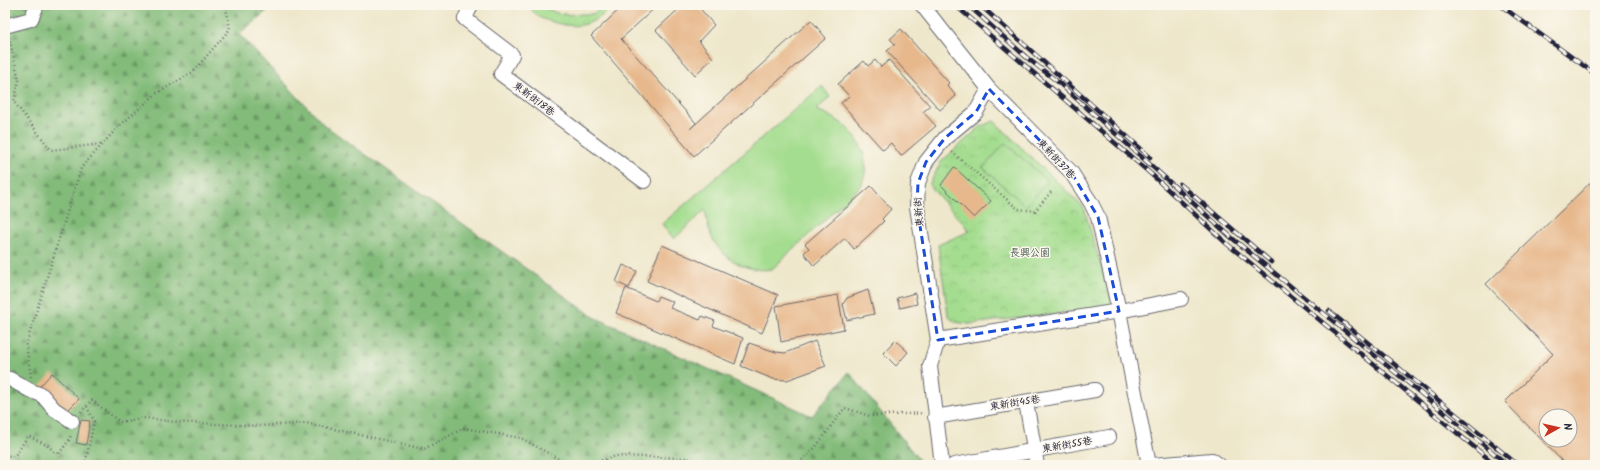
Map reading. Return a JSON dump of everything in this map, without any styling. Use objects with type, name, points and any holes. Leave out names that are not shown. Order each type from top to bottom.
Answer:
[{"type":"street","points":[[6,26],[31,18],[37,5]]},
{"type":"street","name":"東新街18巷","points":[[471,5],[465,19],[512,55],[502,74],[644,181]]},
{"type":"street","points":[[922,5],[989,89]]},
{"type":"street","name":"東新街37巷","points":[[989,89],[1071,172],[1091,203],[1098,217],[1119,311],[1149,465]]},
{"type":"street","name":"東新街","points":[[942,465],[930,366],[938,340],[917,207],[918,183],[926,162],[945,138],[976,112],[989,89]]},
{"type":"street","points":[[938,340],[1119,311],[1182,299]]},
{"type":"street","points":[[5,378],[10,379],[30,391],[42,395],[54,409],[72,421]]},
{"type":"street","name":"東新街45巷","points":[[935,414],[1026,402],[1095,390]]},
{"type":"street","points":[[1026,402],[1037,465]]},
{"type":"street","name":"東新街55巷","points":[[954,465],[1108,437]]},
{"type":"street","points":[[1153,465],[1212,460],[1219,465]]},
{"type":"path","points":[[32,378],[26,345],[58,236],[81,168],[119,126],[157,93],[193,72],[230,29],[226,8],[230,5]]},
{"type":"path","points":[[6,26],[18,80],[14,102],[51,150],[102,144]]},
{"type":"path","points":[[952,152],[1018,209],[1035,211],[1051,192]]},
{"type":"path","points":[[5,454],[12,457],[18,453],[28,436],[47,445],[58,455],[70,439],[72,421],[87,407],[92,400],[120,422],[145,418],[175,422],[260,426],[306,424],[424,449],[464,428],[521,438],[562,461],[575,465]]},
{"type":"path","points":[[85,465],[94,421],[87,407]]},
{"type":"path","points":[[791,465],[798,463],[816,446],[835,419],[845,408],[870,416],[935,414]]},
{"type":"path","points":[[586,465],[616,456],[685,458],[723,465]]},
{"type":"highlighted area","points":[[989,89],[1071,172],[1098,217],[1119,311],[938,340],[917,207],[918,183],[926,162],[945,138],[976,112]]},
{"type":"green space","points":[[5,5],[274,5],[239,34],[324,125],[594,317],[812,416],[849,372],[923,465],[5,465]]},
{"type":"green space","points":[[528,5],[544,5],[561,14],[593,14],[603,5],[612,5],[606,12],[593,21],[586,24],[571,26],[540,18]]},
{"type":"green space","points":[[822,86],[830,97],[816,110],[844,125],[858,142],[863,151],[865,162],[865,173],[862,185],[772,269],[763,270],[746,267],[730,259],[723,253],[712,238],[705,210],[674,239],[662,224]]},
{"type":"green space","name":"長興公園","points":[[994,121],[1084,208],[1113,307],[969,324],[954,322],[948,315],[938,245],[970,231],[929,185],[941,162],[980,127]]},
{"type":"green space","points":[[1005,143],[1048,181],[1026,206],[983,168]]},
{"type":"building","points":[[624,5],[658,5],[621,39],[696,123],[690,129],[811,20],[826,38],[694,156],[591,36]]},
{"type":"building","points":[[683,5],[697,5],[714,25],[699,41],[713,58],[695,75],[656,30]]},
{"type":"building","points":[[901,29],[949,83],[947,85],[956,96],[940,110],[887,51],[895,44],[890,39]]},
{"type":"building","points":[[875,60],[881,67],[889,60],[930,106],[923,112],[936,126],[901,156],[891,143],[883,150],[841,103],[849,96],[838,84],[864,61],[868,66]]},
{"type":"building","points":[[954,167],[991,201],[974,218],[941,185]]},
{"type":"building","points":[[1595,178],[1595,465],[1566,465],[1550,448],[1578,448],[1578,408],[1538,408],[1538,436],[1505,402],[1553,354],[1486,284]]},
{"type":"building","points":[[871,186],[891,209],[882,219],[884,221],[854,249],[845,238],[814,266],[804,253],[809,248],[805,244]]},
{"type":"building","points":[[662,245],[778,295],[762,333],[647,281]]},
{"type":"building","points":[[623,265],[637,271],[629,288],[616,282]]},
{"type":"building","points":[[626,288],[656,301],[658,296],[673,302],[670,308],[700,320],[702,316],[715,321],[713,326],[743,338],[735,364],[616,313]]},
{"type":"building","points":[[868,290],[874,314],[847,320],[843,304],[847,298]]},
{"type":"building","points":[[915,293],[917,304],[900,308],[897,298]]},
{"type":"building","points":[[838,295],[844,329],[781,342],[776,306]]},
{"type":"building","points":[[895,340],[908,352],[896,366],[883,353]]},
{"type":"building","points":[[815,341],[826,366],[787,380],[773,379],[741,366],[749,343],[776,352],[785,353]]},
{"type":"building","points":[[52,373],[79,399],[66,412],[40,386]]},
{"type":"building","points":[[81,420],[90,421],[86,445],[76,443]]},
{"type":"railway","points":[[955,5],[1151,174],[1226,243],[1496,465]]},
{"type":"railway","points":[[968,5],[1026,57],[1058,82],[1232,238],[1508,465]]},
{"type":"railway","points":[[980,5],[1150,157]]},
{"type":"railway","points":[[1500,5],[1595,74]]},
{"type":"railway","points":[[1180,184],[1271,262]]},
{"type":"railway","points":[[1329,311],[1518,465]]}]
